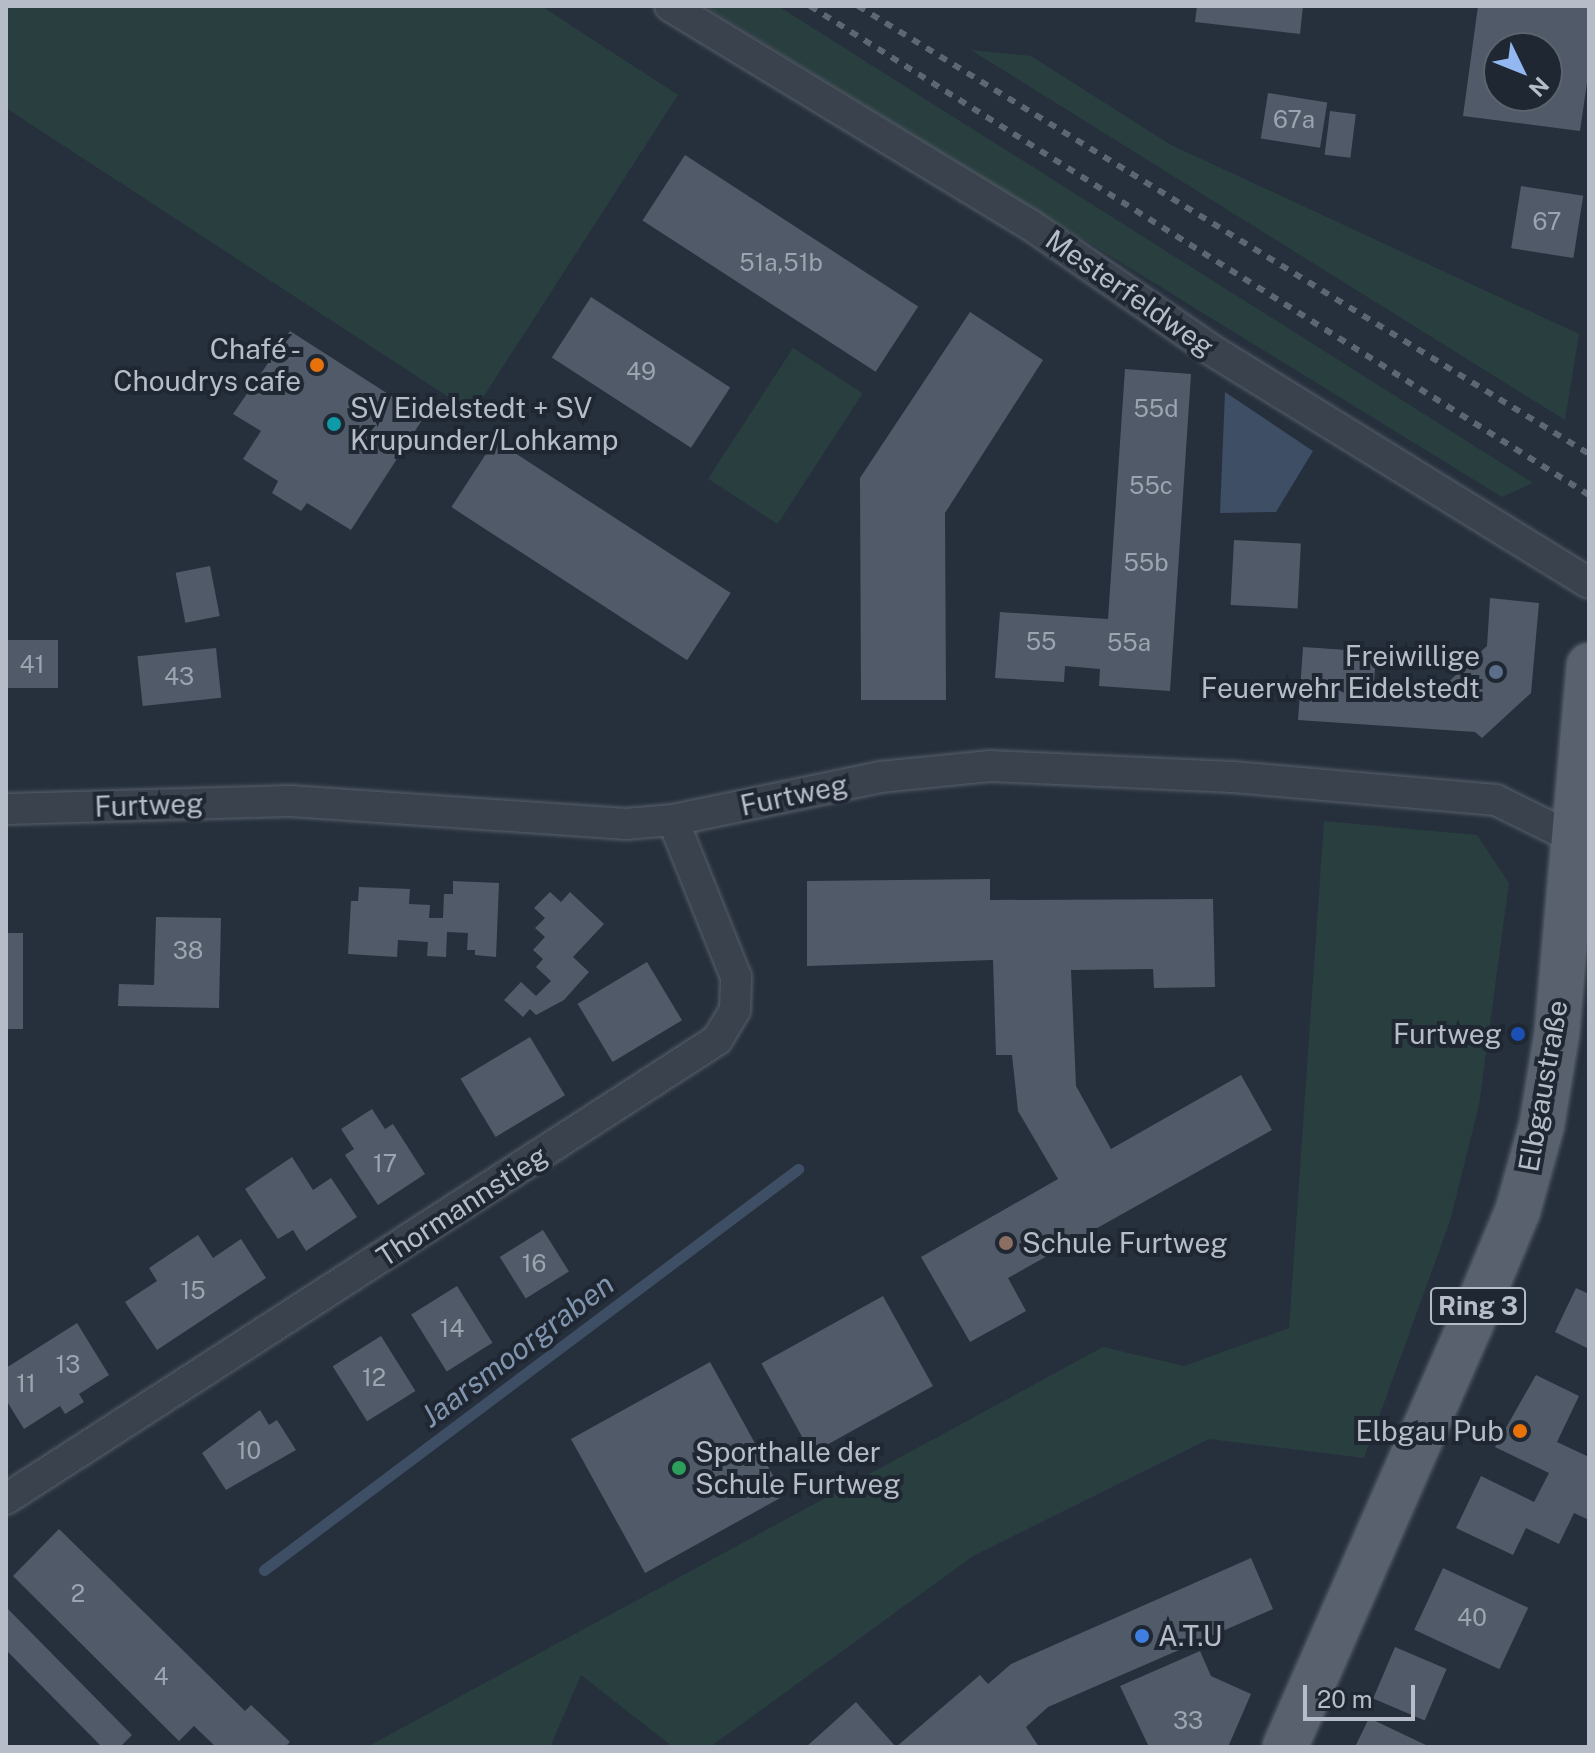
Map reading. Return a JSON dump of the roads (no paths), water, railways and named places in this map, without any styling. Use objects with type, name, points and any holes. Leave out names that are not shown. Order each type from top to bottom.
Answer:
[{"type":"main road","name":"Elbgaustraße","points":[[1285,1747],[1518,1210],[1542,1124],[1557,1032],[1581,842],[1589,665]]},
{"type":"street","name":"Mesterfeldweg","points":[[670,6],[1029,224],[1223,357],[1589,583]]},
{"type":"street","name":"Furtweg","points":[[6,809],[290,801],[557,821],[673,820],[950,767],[1204,776],[1496,800],[1581,842]]},
{"type":"street","name":"Thormannstieg","points":[[6,1499],[717,1040],[735,1010],[736,977],[673,820]]},
{"type":"water","points":[[1225,392],[1313,451],[1276,512],[1220,513]]},
{"type":"waterway","name":"Jaarsmoorgraben","points":[[264,1570],[798,1169]]},
{"type":"railway","points":[[810,6],[1589,495]]},
{"type":"railway","points":[[858,6],[1589,454]]},
{"type":"place","name":"Chafé - Choudrys cafe","points":[[317,365]]},
{"type":"place","name":"SV Eidelstedt + SV Krupunder/Lohkamp","points":[[334,424]]},
{"type":"place","name":"Freiwillige Feuerwehr Eidelstedt","points":[[1496,672]]},
{"type":"place","name":"Furtweg","points":[[1518,1034]]},
{"type":"place","name":"Schule Furtweg","points":[[1006,1243]]},
{"type":"place","name":"Elbgau Pub","points":[[1520,1431]]},
{"type":"place","name":"Sporthalle der Schule Furtweg","points":[[679,1468]]},
{"type":"place","name":"A.T.U","points":[[1142,1636]]}]
